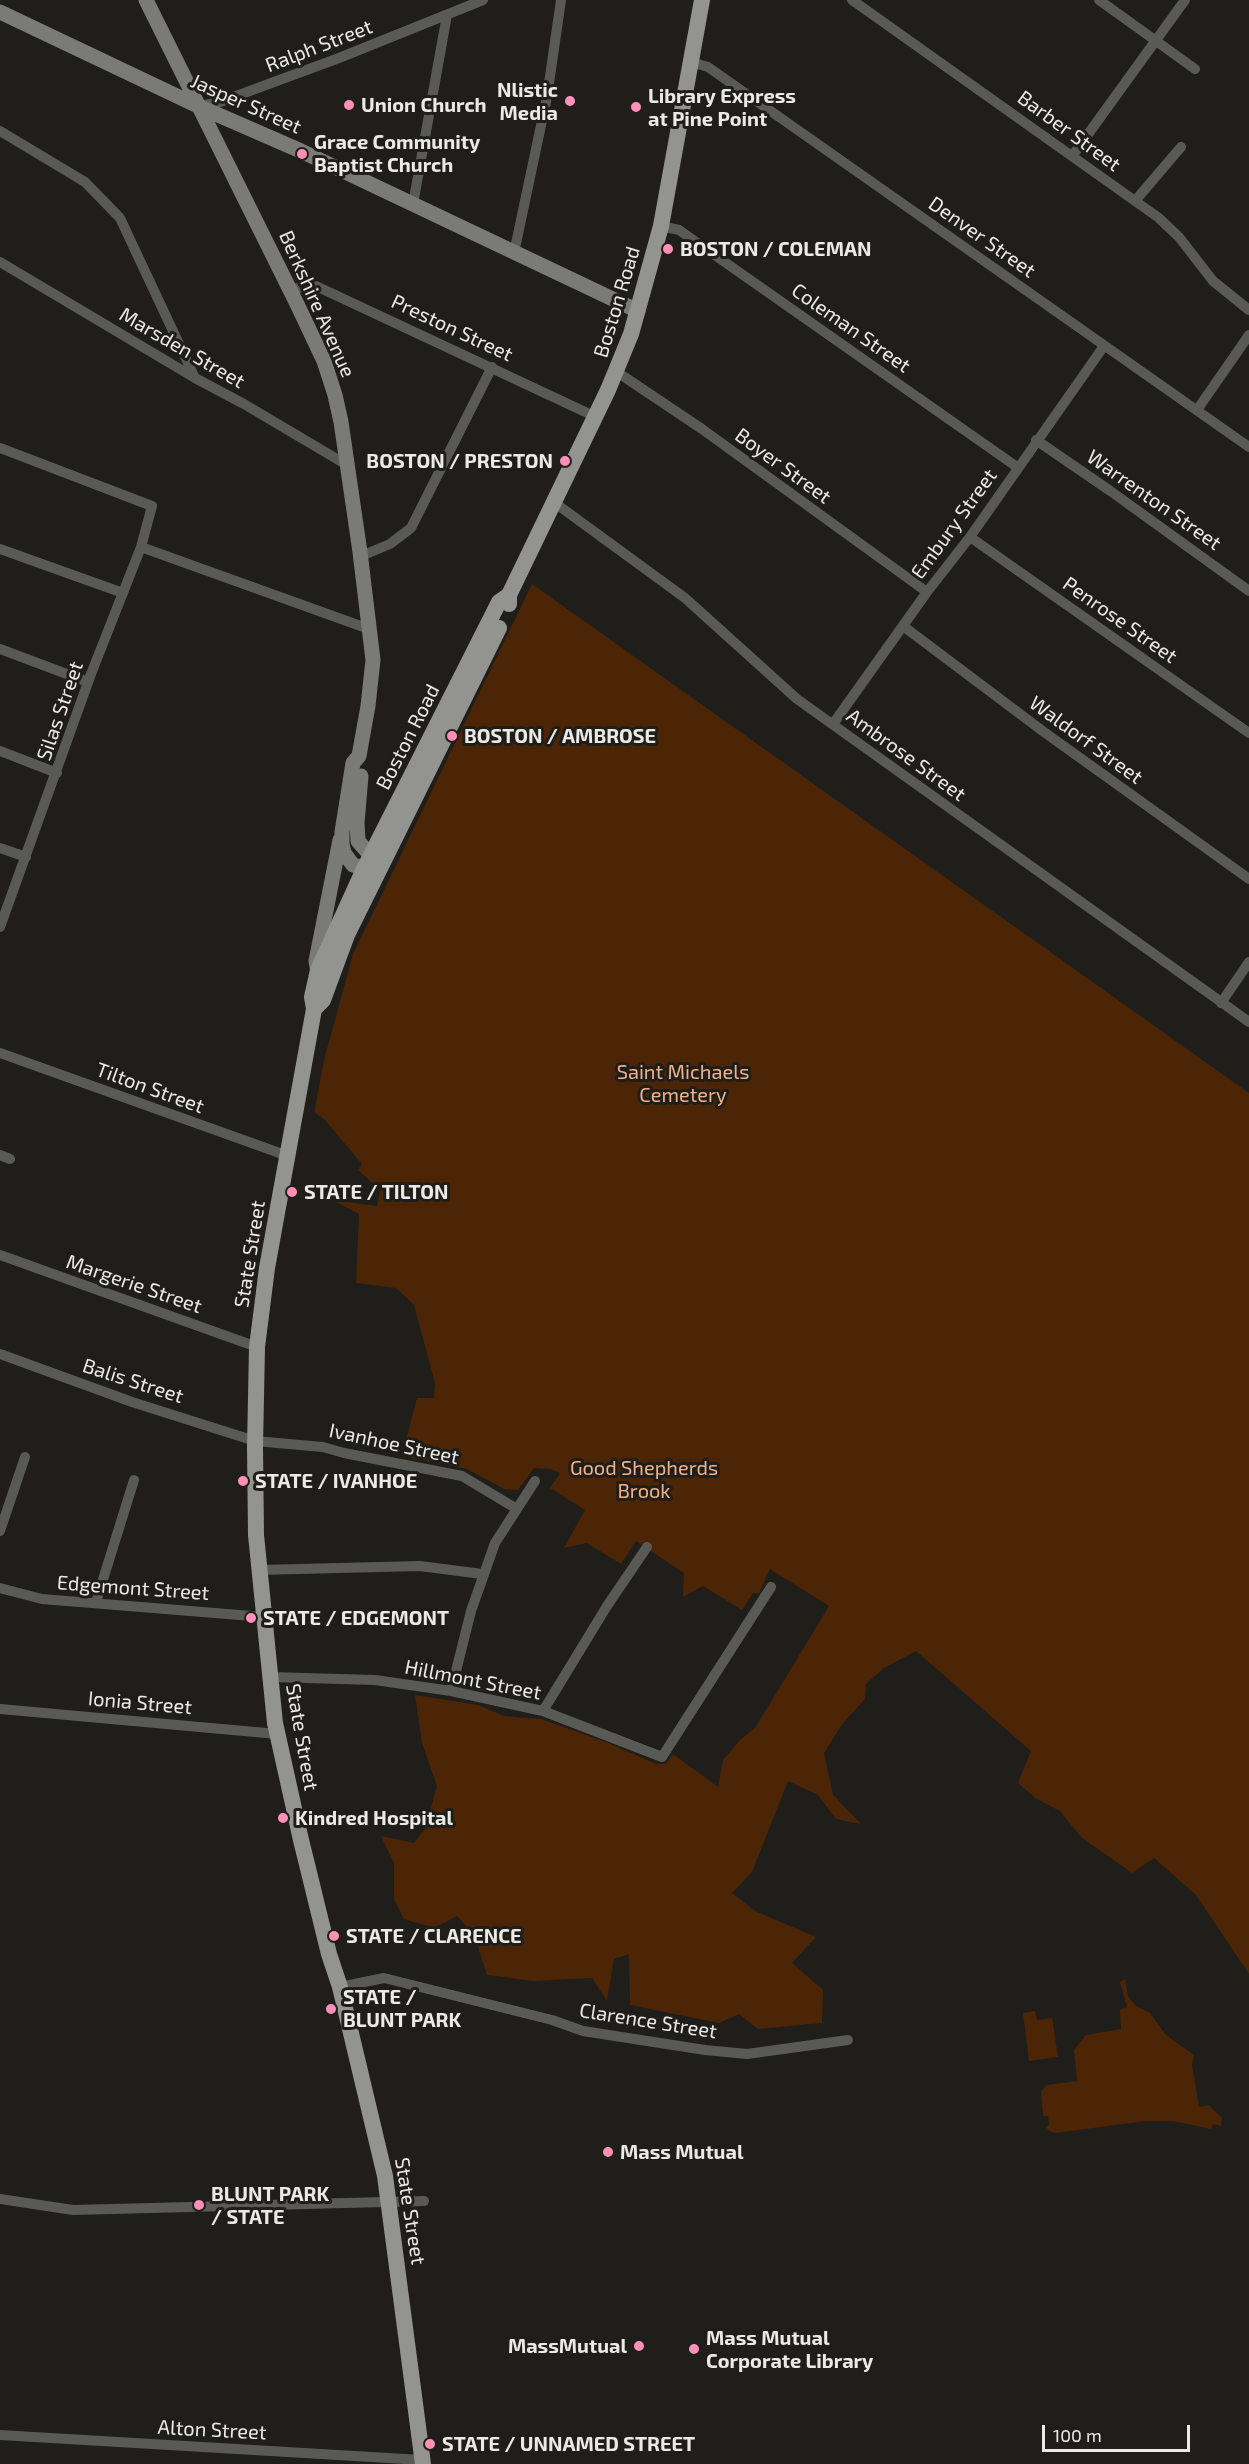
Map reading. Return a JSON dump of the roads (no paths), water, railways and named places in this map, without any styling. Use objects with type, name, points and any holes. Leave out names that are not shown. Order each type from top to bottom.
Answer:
[{"type":"main road","name":"Berkshire Avenue","points":[[146,0],[290,289],[328,373],[341,422],[369,629],[372,676],[359,756],[353,763],[342,832],[344,853],[348,860],[354,865],[375,864]]},
{"type":"main road","name":"Boston Road","points":[[375,864],[509,607],[509,595],[617,372],[638,311],[661,226],[702,0]]},
{"type":"main road","name":"Jasper Street","points":[[0,12],[301,151],[638,311]]},
{"type":"main road","name":"Berkshire Avenue","points":[[359,756],[363,764],[357,823],[358,841],[375,864]]},
{"type":"main road","points":[[318,970],[316,961],[342,832]]},
{"type":"main road","name":"State Street","points":[[375,864],[318,970],[312,997],[314,1010],[267,1268],[257,1347],[255,1441],[258,1570],[276,1734],[318,1908],[340,1987],[390,2204],[423,2462]]},
{"type":"main road","name":"State Street","points":[[314,1010],[323,1000],[375,864]]},
{"type":"street","name":"Ralph Street","points":[[200,106],[242,94],[483,0]]},
{"type":"street","points":[[514,253],[544,108],[561,0]]},
{"type":"street","name":"Barber Street","points":[[852,0],[1136,201],[1179,237],[1204,273],[1249,309]]},
{"type":"street","points":[[1099,0],[1195,69]]},
{"type":"street","points":[[1073,155],[1185,0]]},
{"type":"street","points":[[413,204],[447,15]]},
{"type":"street","name":"Denver Street","points":[[691,62],[708,67],[1249,447]]},
{"type":"street","points":[[0,131],[85,182],[120,218],[195,378]]},
{"type":"street","points":[[1136,201],[1181,147]]},
{"type":"street","name":"Coleman Street","points":[[661,226],[679,230],[1017,467]]},
{"type":"street","name":"Marsden Street","points":[[0,262],[347,465]]},
{"type":"street","name":"Preston Street","points":[[290,289],[316,286],[596,417]]},
{"type":"street","points":[[1197,410],[1249,335]]},
{"type":"street","name":"Embury Street","points":[[833,724],[927,592],[970,537],[1104,346]]},
{"type":"street","points":[[360,556],[390,544],[411,528],[492,367]]},
{"type":"street","name":"Boyer Street","points":[[617,372],[702,429],[927,592]]},
{"type":"street","name":"Warrenton Street","points":[[1036,440],[1249,591]]},
{"type":"street","name":"Silas Street","points":[[0,448],[152,506],[141,547],[88,682],[0,927]]},
{"type":"street","name":"Ambrose Street","points":[[555,502],[686,598],[776,682],[1249,1022]]},
{"type":"street","name":"Penrose Street","points":[[970,537],[1249,733]]},
{"type":"street","points":[[141,547],[369,629]]},
{"type":"street","points":[[0,549],[123,593]]},
{"type":"street","name":"Waldorf Street","points":[[903,626],[1053,739],[1249,879]]},
{"type":"street","points":[[0,649],[88,682]]},
{"type":"street","points":[[0,751],[57,773]]},
{"type":"street","points":[[0,848],[26,857]]},
{"type":"street","points":[[1221,1003],[1249,962]]},
{"type":"street","name":"Tilton Street","points":[[0,1053],[288,1156]]},
{"type":"street","name":"Margerie Street","points":[[0,1255],[257,1347]]},
{"type":"street","name":"Balis Street","points":[[0,1354],[132,1402],[255,1441]]},
{"type":"street","name":"Ivanhoe Street","points":[[255,1441],[323,1447],[462,1476],[517,1509]]},
{"type":"street","points":[[0,1530],[25,1457]]},
{"type":"street","points":[[96,1602],[134,1480]]},
{"type":"street","points":[[451,1691],[482,1574],[495,1543],[535,1481]]},
{"type":"street","points":[[543,1711],[607,1606],[647,1547]]},
{"type":"street","points":[[258,1570],[420,1566],[482,1574]]},
{"type":"street","name":"Hillmont Street","points":[[270,1677],[375,1680],[451,1691],[543,1711],[662,1757],[771,1587]]},
{"type":"street","name":"Edgemont Street","points":[[0,1588],[42,1599],[264,1617]]},
{"type":"street","name":"Ionia Street","points":[[0,1709],[276,1734]]},
{"type":"street","name":"Clarence Street","points":[[340,1987],[384,1978],[552,2020],[583,2031],[747,2054],[848,2040]]},
{"type":"street","points":[[0,2199],[73,2210],[390,2204],[424,2201]]},
{"type":"street","name":"Alton Street","points":[[0,2435],[423,2462]]},
{"type":"place","name":"Nlistic Media","points":[[570,101]]},
{"type":"place","name":"Union Church","points":[[349,105]]},
{"type":"place","name":"Library Express at Pine Point","points":[[636,107]]},
{"type":"place","name":"Grace Community Baptist Church","points":[[302,154]]},
{"type":"place","name":"BOSTON / COLEMAN","points":[[668,249]]},
{"type":"place","name":"BOSTON / PRESTON","points":[[565,461]]},
{"type":"place","name":"BOSTON / AMBROSE","points":[[452,736]]},
{"type":"place","name":"STATE / TILTON","points":[[292,1192]]},
{"type":"place","name":"STATE / IVANHOE","points":[[243,1481]]},
{"type":"place","name":"STATE / EDGEMONT","points":[[251,1618]]},
{"type":"place","name":"Kindred Hospital","points":[[283,1818]]},
{"type":"place","name":"STATE / CLARENCE","points":[[334,1936]]},
{"type":"place","name":"STATE / BLUNT PARK","points":[[331,2009]]},
{"type":"place","name":"Mass Mutual","points":[[608,2152]]},
{"type":"place","name":"BLUNT PARK / STATE","points":[[199,2205]]},
{"type":"place","name":"MassMutual","points":[[639,2346]]},
{"type":"place","name":"Mass Mutual Corporate Library","points":[[694,2349]]},
{"type":"place","name":"STATE / UNNAMED STREET","points":[[430,2444]]},
{"type":"park label","name":"Saint Michaels Cemetery","points":[[683,1084]]},
{"type":"park label","name":"Good Shepherds Brook","points":[[644,1480]]}]
